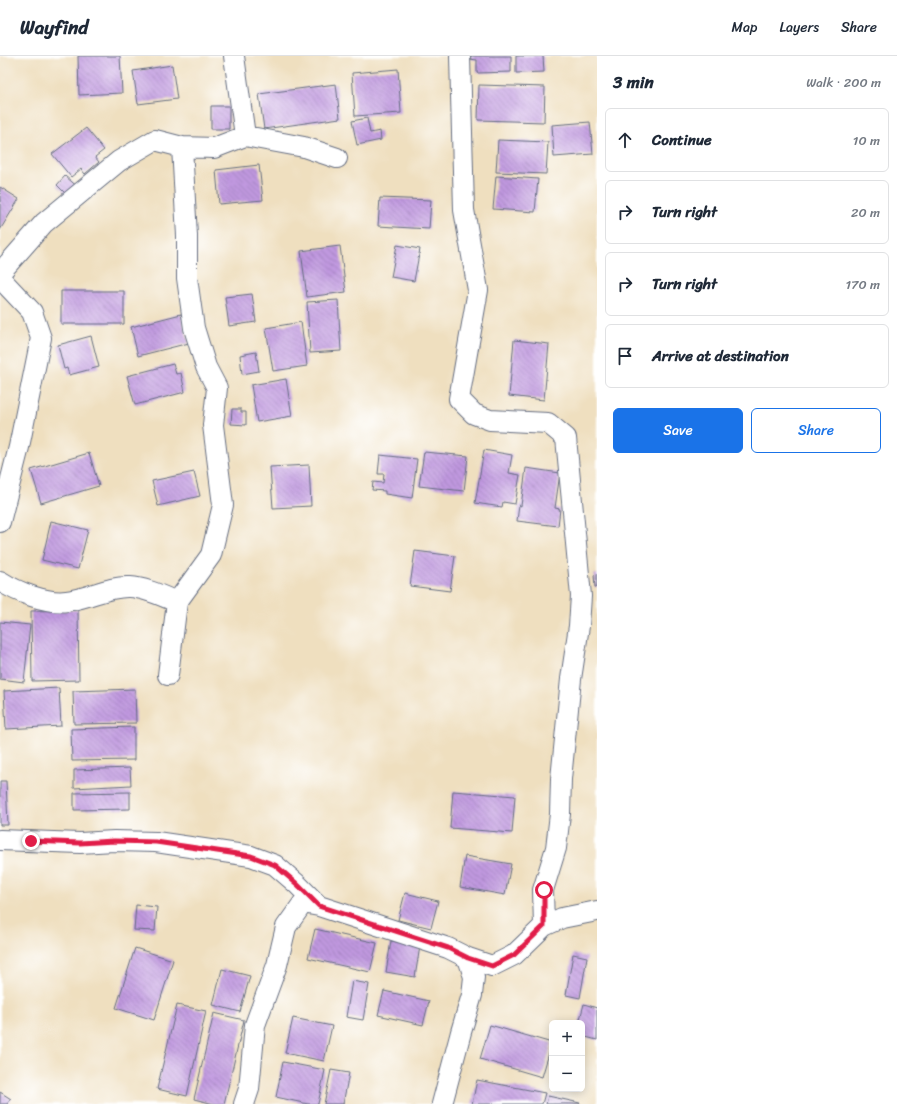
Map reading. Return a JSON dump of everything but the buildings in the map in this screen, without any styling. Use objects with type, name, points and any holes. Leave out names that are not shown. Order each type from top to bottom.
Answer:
[{"type":"street","points":[[234,56],[245,136]]},
{"type":"street","points":[[460,56],[464,210],[478,290],[459,399],[474,414],[490,420],[548,423],[566,438],[567,446],[581,596],[579,626],[571,679],[561,779],[560,814],[556,848],[544,890],[544,926]]},
{"type":"street","points":[[0,273],[44,223],[119,161],[155,140],[182,147],[214,148],[245,136],[304,147],[337,158]]},
{"type":"street","points":[[168,675],[177,602],[211,555],[223,505],[213,425],[217,388],[206,367],[194,328],[187,278],[187,236],[182,147]]},
{"type":"street","points":[[0,278],[32,312],[41,338],[19,447],[0,522]]},
{"type":"street","points":[[3,588],[40,598],[66,601],[128,587],[142,588],[177,602]]},
{"type":"street","points":[[0,840],[80,843],[114,841],[156,842],[251,856],[275,865],[319,906]]},
{"type":"street","points":[[244,1104],[249,1089],[255,1025],[277,965],[280,925],[302,903],[319,906],[448,948],[468,958],[492,966]]},
{"type":"street","points":[[474,977],[485,966],[492,966],[514,955],[544,926],[562,918],[597,911]]},
{"type":"street","points":[[442,1104],[472,995],[474,977],[468,958]]},
{"type":"route","points":[[31,841],[80,843],[114,841],[156,842],[251,856],[275,865],[319,906],[448,948],[468,958],[492,966],[514,955],[544,926],[544,890]]}]
